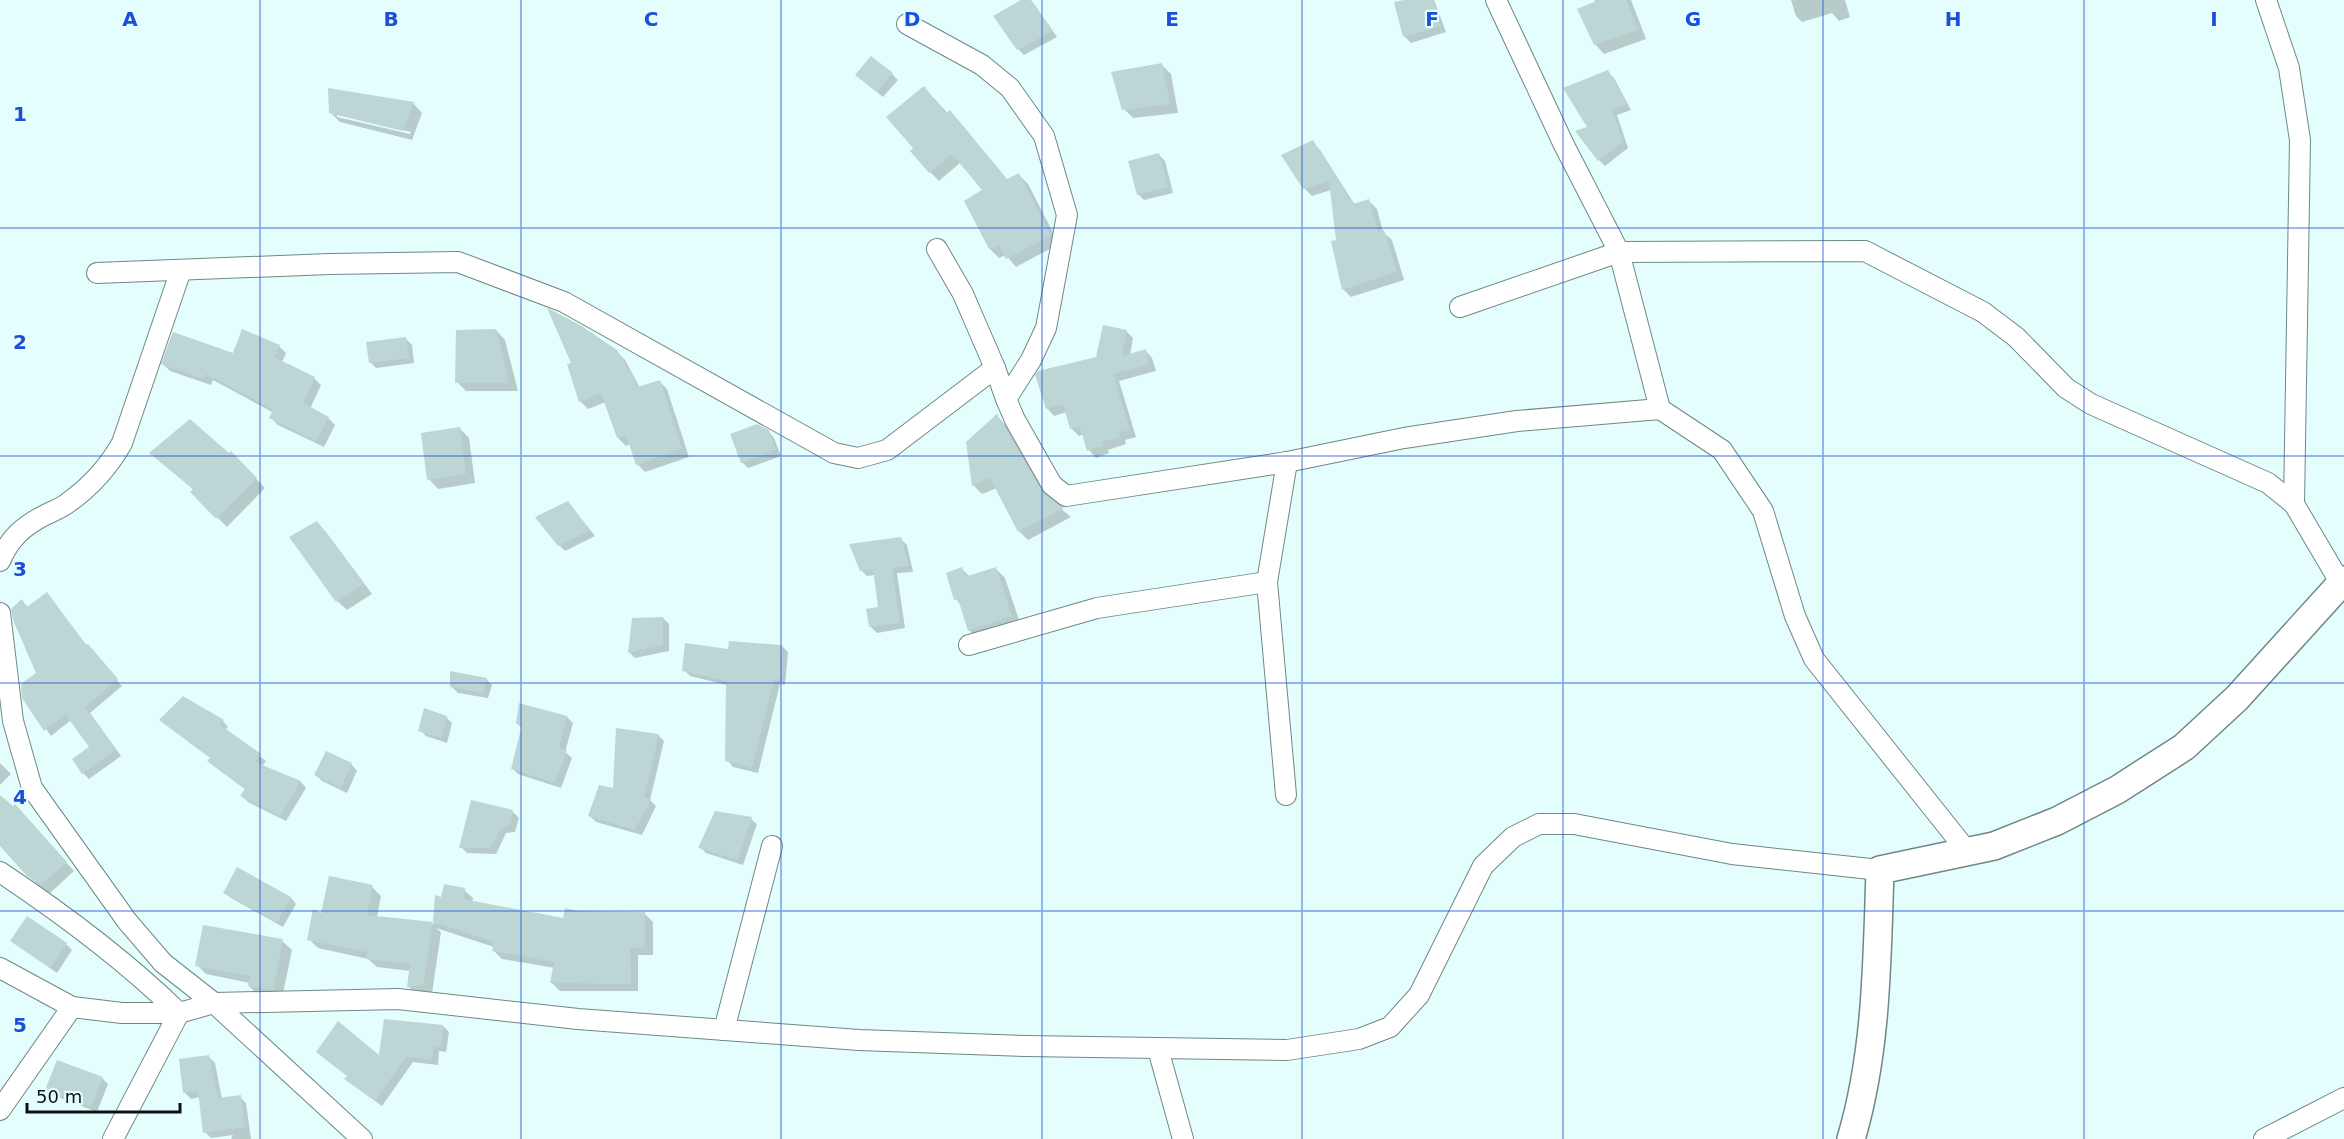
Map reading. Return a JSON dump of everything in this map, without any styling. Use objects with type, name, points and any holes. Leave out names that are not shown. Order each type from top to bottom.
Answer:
[{"type":"street","points":[[1496,0],[1564,145],[1619,252],[1660,409]]},
{"type":"street","points":[[2266,0],[2289,68],[2300,140],[2294,504]]},
{"type":"street","points":[[907,24],[982,65],[1010,88],[1044,136],[1066,215],[1047,328],[1031,360],[1006,399]]},
{"type":"street","points":[[937,249],[963,294],[1015,420],[1052,485],[1066,496],[1287,462],[1404,438],[1516,421],[1660,409],[1722,450],[1763,511],[1795,616],[1814,659],[1967,851]]},
{"type":"street","points":[[0,968],[72,1007],[122,1013],[179,1013],[214,1003],[398,999],[578,1019],[860,1040],[1158,1049],[1287,1050],[1359,1039],[1390,1027],[1419,995],[1483,866],[1512,837],[1539,824],[1574,824],[1732,854],[1880,870],[1994,846],[2057,821],[2117,790],[2184,747],[2237,698],[2343,584],[2294,504],[2268,483],[2091,404],[2066,388],[2016,338],[1983,312],[1865,251],[1619,252],[1460,307]]},
{"type":"street","points":[[97,273],[458,262],[564,303],[834,453],[858,458],[888,450],[995,368]]},
{"type":"street","points":[[0,561],[8,542],[20,531],[68,503],[113,458],[132,413],[181,270]]},
{"type":"street","points":[[1286,795],[1268,582],[1287,462]]},
{"type":"street","points":[[969,645],[1097,608],[1268,582]]},
{"type":"street","points":[[0,613],[13,721],[32,788],[120,912],[163,963],[214,1003],[362,1139]]},
{"type":"street","points":[[724,1030],[772,846]]},
{"type":"street","points":[[1851,1139],[1860,1110],[1873,1035],[1880,870]]},
{"type":"street","points":[[0,872],[46,903],[151,985],[179,1013]]},
{"type":"street","points":[[0,1110],[72,1007]]},
{"type":"street","points":[[113,1139],[179,1013]]},
{"type":"street","points":[[1158,1049],[1183,1139]]},
{"type":"street","points":[[2264,1139],[2344,1098]]},
{"type":"building","points":[[1021,0],[1031,0],[1053,31],[1017,50],[993,16]]},
{"type":"building","points":[[1433,0],[1441,26],[1403,37],[1394,2]]},
{"type":"building","points":[[1599,0],[1626,0],[1638,30],[1594,45],[1577,9]]},
{"type":"building","points":[[871,56],[893,73],[877,92],[855,75]]},
{"type":"building","points":[[1162,63],[1170,104],[1122,110],[1111,72]]},
{"type":"building","points":[[1608,70],[1627,104],[1612,109],[1623,142],[1598,161],[1575,131],[1587,127],[1563,88]]},
{"type":"building","points":[[924,86],[946,114],[950,110],[1007,179],[1019,173],[1051,236],[1006,259],[999,245],[989,249],[964,201],[982,190],[952,154],[929,173],[910,151],[913,148],[886,117]]},
{"type":"building","points":[[328,88],[414,102],[403,131],[329,113]]},
{"type":"building","points":[[1313,140],[1353,204],[1369,199],[1378,232],[1384,230],[1397,272],[1342,290],[1331,241],[1336,240],[1329,181],[1303,189],[1281,155]]},
{"type":"building","points":[[1159,153],[1168,187],[1137,195],[1128,161]]},
{"type":"building","points":[[547,308],[580,325],[617,350],[638,387],[660,380],[682,449],[636,465],[626,435],[617,438],[601,393],[579,402],[567,364],[571,363]]},
{"type":"building","points":[[1103,325],[1127,330],[1122,356],[1146,349],[1149,364],[1113,374],[1130,430],[1119,433],[1120,437],[1102,442],[1103,446],[1087,451],[1080,427],[1070,429],[1063,404],[1046,409],[1035,375],[1038,371],[1096,357]]},
{"type":"building","points":[[242,329],[280,345],[274,357],[315,377],[303,403],[329,417],[316,441],[269,418],[273,410],[206,374],[204,379],[161,364],[173,332],[233,353]]},
{"type":"building","points":[[496,329],[509,383],[455,383],[456,330]]},
{"type":"building","points":[[406,337],[409,358],[369,363],[366,342]]},
{"type":"building","points":[[997,414],[1042,491],[1064,508],[1018,532],[990,478],[972,486],[966,442]]},
{"type":"building","points":[[190,419],[229,453],[231,451],[257,478],[216,519],[190,492],[193,489],[149,453]]},
{"type":"building","points":[[757,424],[769,430],[776,450],[741,463],[730,434]]},
{"type":"building","points":[[460,427],[466,474],[427,480],[421,433]]},
{"type":"building","points":[[568,501],[590,530],[558,546],[535,517]]},
{"type":"building","points":[[317,521],[364,584],[336,602],[289,537]]},
{"type":"building","points":[[901,537],[909,566],[892,568],[900,623],[869,627],[866,609],[878,607],[873,569],[860,571],[849,544]]},
{"type":"building","points":[[962,567],[965,577],[996,567],[1012,616],[968,631],[958,599],[954,600],[946,573]]},
{"type":"building","points":[[47,592],[86,645],[88,644],[118,679],[85,707],[116,750],[82,774],[72,759],[89,747],[65,714],[44,731],[22,698],[21,684],[36,673],[13,620],[11,609],[22,599],[27,607]]},
{"type":"building","points":[[663,617],[663,645],[628,653],[632,618]]},
{"type":"building","points":[[729,641],[782,645],[780,679],[774,679],[752,768],[725,761],[726,681],[682,671],[685,643],[728,649]]},
{"type":"building","points":[[450,671],[487,678],[483,693],[450,687]]},
{"type":"building","points":[[183,696],[224,720],[219,724],[261,754],[255,762],[301,781],[280,816],[240,796],[245,789],[207,761],[210,758],[159,720]]},
{"type":"building","points":[[519,703],[567,716],[559,748],[567,751],[555,783],[511,769],[522,725],[516,724]]},
{"type":"building","points":[[424,708],[447,716],[441,738],[418,731]]},
{"type":"building","points":[[616,728],[659,734],[644,797],[651,799],[635,830],[588,816],[599,785],[613,788]]},
{"type":"building","points":[[326,751],[352,763],[341,788],[314,775]]},
{"type":"building","points":[[0,795],[13,806],[15,804],[67,862],[41,885],[27,876],[0,846]]},
{"type":"building","points":[[471,800],[513,810],[509,826],[501,828],[490,848],[459,848]]},
{"type":"building","points":[[715,811],[752,817],[738,860],[698,848]]},
{"type":"building","points":[[237,867],[291,897],[277,923],[223,893]]},
{"type":"building","points":[[329,876],[373,885],[367,915],[433,922],[423,985],[407,987],[410,964],[366,959],[367,952],[307,940],[313,909],[321,913]]},
{"type":"building","points":[[444,884],[465,888],[463,899],[563,918],[565,908],[578,911],[645,912],[645,947],[630,948],[631,984],[550,983],[554,962],[492,951],[494,942],[433,922],[435,895],[441,897]]},
{"type":"building","points":[[27,916],[67,943],[50,968],[10,941]]},
{"type":"building","points":[[203,925],[283,939],[273,990],[248,986],[250,976],[195,966]]},
{"type":"building","points":[[384,1019],[443,1025],[441,1047],[434,1046],[432,1060],[406,1057],[375,1101],[344,1079],[347,1076],[316,1052],[338,1021],[379,1055]]},
{"type":"building","points":[[209,1055],[218,1098],[241,1095],[245,1127],[203,1133],[198,1091],[183,1093],[179,1059]]},
{"type":"building","points":[[57,1060],[103,1077],[91,1107],[45,1090]]}]
